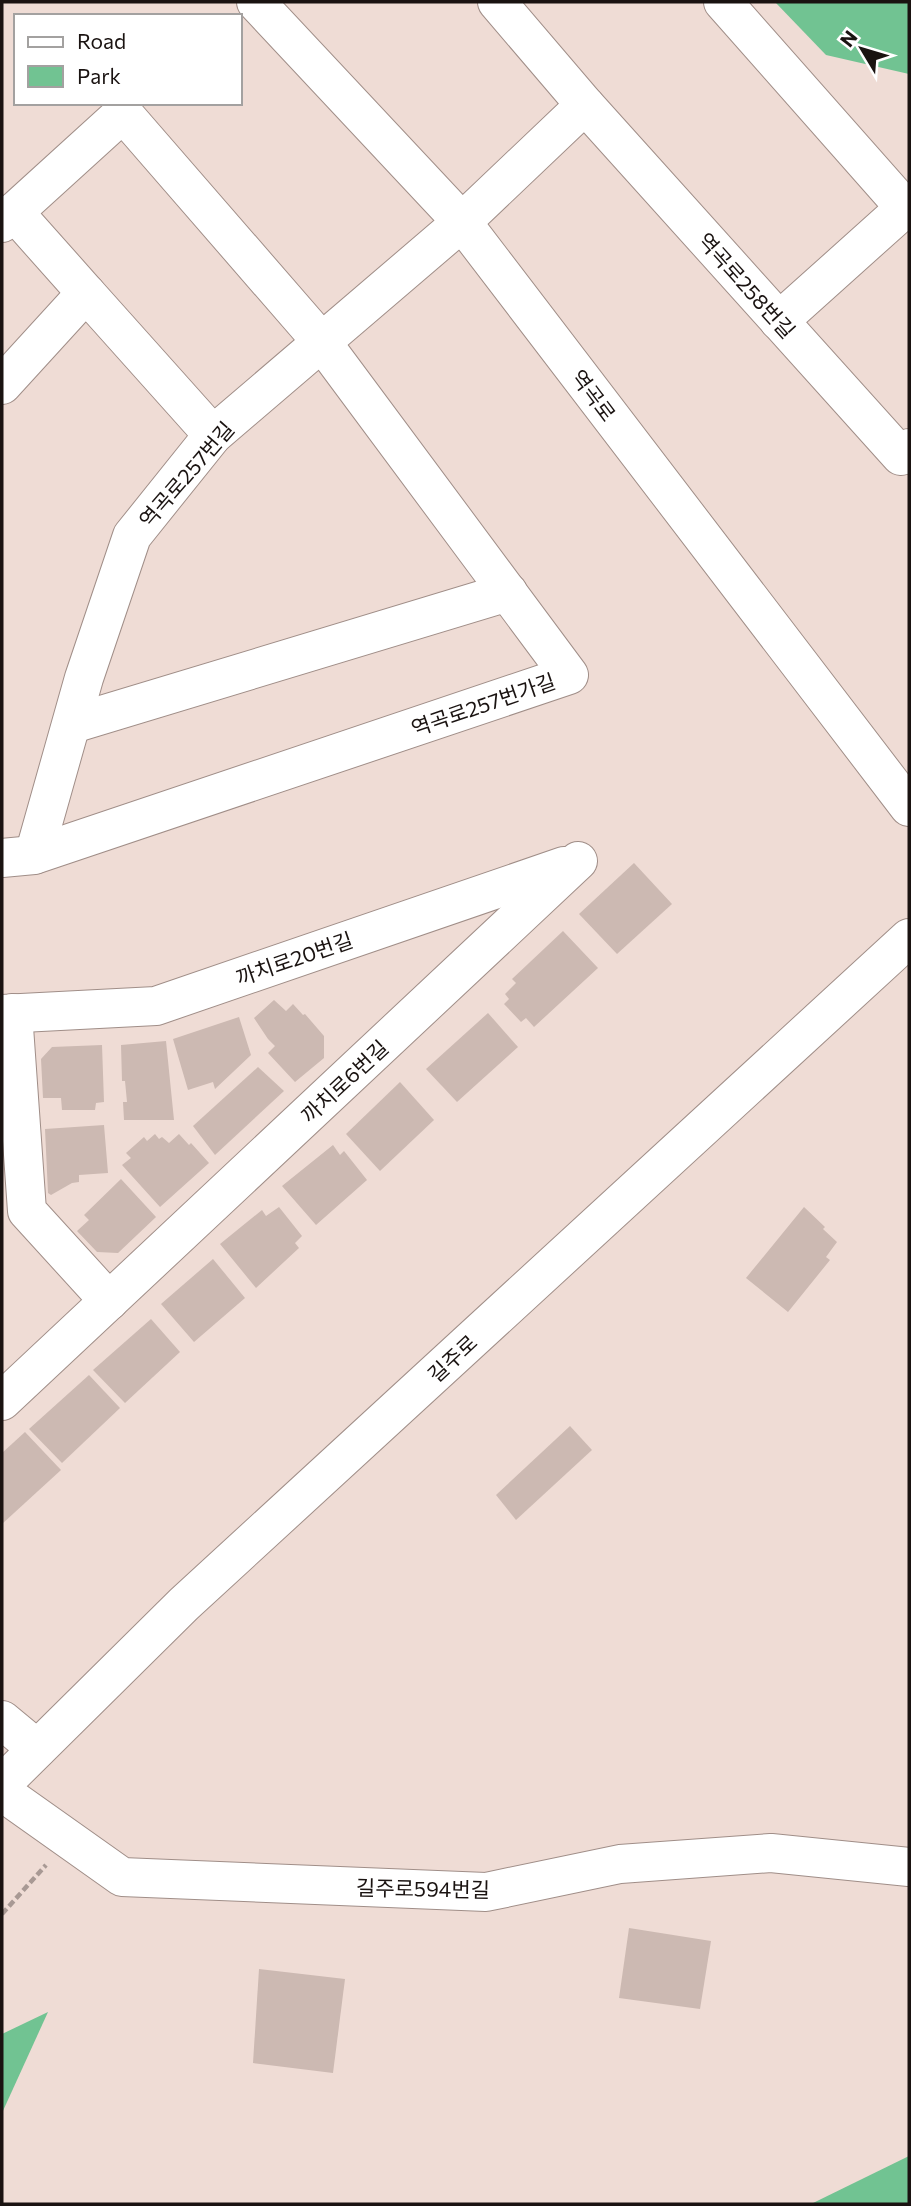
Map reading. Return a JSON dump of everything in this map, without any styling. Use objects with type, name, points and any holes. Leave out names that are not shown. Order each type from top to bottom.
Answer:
[{"type":"street","name":"역곡로","points":[[256,2],[461,222],[909,807]]},
{"type":"street","name":"역곡로258번길","points":[[497,2],[585,105],[901,456],[909,448]]},
{"type":"street","points":[[723,2],[907,206],[779,321]]},
{"type":"street","points":[[461,222],[585,105]]},
{"type":"street","name":"역곡로257번가길","points":[[8,218],[123,113],[321,341],[569,675],[18,857]]},
{"type":"street","points":[[8,218],[86,293],[213,435]]},
{"type":"street","name":"역곡로257번길","points":[[18,857],[72,724],[132,536],[213,435],[461,222]]},
{"type":"street","points":[[2,385],[86,293]]},
{"type":"street","points":[[72,724],[508,592]]},
{"type":"street","name":"까치로20번길","points":[[8,1014],[156,1006],[578,861]]},
{"type":"street","name":"까치로6번길","points":[[2,1401],[578,861]]},
{"type":"street","name":"길주로","points":[[2,1784],[184,1604],[909,938]]},
{"type":"street","points":[[8,1014],[27,1211],[109,1301]]},
{"type":"street","points":[[2,1720],[37,1749]]},
{"type":"street","name":"길주로594번길","points":[[2,1792],[122,1877],[486,1892],[620,1864],[771,1853],[909,1867]]},
{"type":"path","points":[[2,1914],[69,1839]]},
{"type":"green space","points":[[775,2],[909,2],[909,74],[826,55]]},
{"type":"green space","points":[[48,2012],[2,2113],[2,2034]]},
{"type":"green space","points":[[909,2156],[909,2204],[811,2204]]},
{"type":"building","points":[[634,863],[672,904],[617,954],[579,914]]},
{"type":"building","points":[[563,931],[598,968],[534,1027],[526,1018],[521,1022],[504,1004],[509,999],[505,994],[516,983],[512,979]]},
{"type":"building","points":[[274,1000],[286,1011],[293,1004],[324,1036],[324,1058],[295,1082],[268,1053],[275,1046],[254,1018]]},
{"type":"building","points":[[488,1013],[518,1047],[457,1102],[426,1069]]},
{"type":"building","points":[[239,1017],[251,1055],[215,1089],[213,1082],[188,1090],[173,1039]]},
{"type":"building","points":[[166,1041],[174,1120],[124,1120],[123,1102],[127,1102],[125,1081],[122,1081],[121,1045]]},
{"type":"building","points":[[102,1045],[104,1102],[96,1103],[95,1110],[62,1110],[61,1098],[43,1098],[41,1059],[52,1047]]},
{"type":"building","points":[[258,1067],[284,1091],[215,1155],[193,1126]]},
{"type":"building","points":[[400,1082],[434,1120],[380,1171],[346,1134]]},
{"type":"building","points":[[104,1125],[108,1173],[79,1175],[79,1182],[51,1195],[48,1193],[45,1129]]},
{"type":"building","points":[[155,1134],[169,1143],[179,1134],[209,1163],[160,1207],[122,1165],[131,1158],[126,1153],[144,1137],[147,1141]]},
{"type":"building","points":[[333,1145],[340,1155],[344,1151],[367,1180],[316,1225],[282,1186]]},
{"type":"building","points":[[121,1179],[156,1217],[118,1253],[97,1252],[77,1231],[89,1220],[84,1215]]},
{"type":"building","points":[[279,1207],[302,1236],[295,1243],[299,1248],[256,1288],[220,1244],[262,1210],[266,1216]]},
{"type":"building","points":[[804,1207],[837,1242],[826,1257],[830,1260],[788,1312],[746,1278]]},
{"type":"building","points":[[213,1259],[245,1298],[194,1342],[161,1304]]},
{"type":"building","points":[[151,1319],[180,1352],[125,1403],[93,1370]]},
{"type":"building","points":[[89,1375],[120,1408],[62,1463],[29,1429]]},
{"type":"building","points":[[570,1426],[592,1450],[516,1520],[496,1495]]},
{"type":"building","points":[[25,1432],[61,1470],[2,1524],[2,1453]]},
{"type":"building","points":[[629,1928],[711,1941],[700,2009],[619,1998]]},
{"type":"building","points":[[259,1969],[345,1979],[333,2073],[253,2063]]}]
